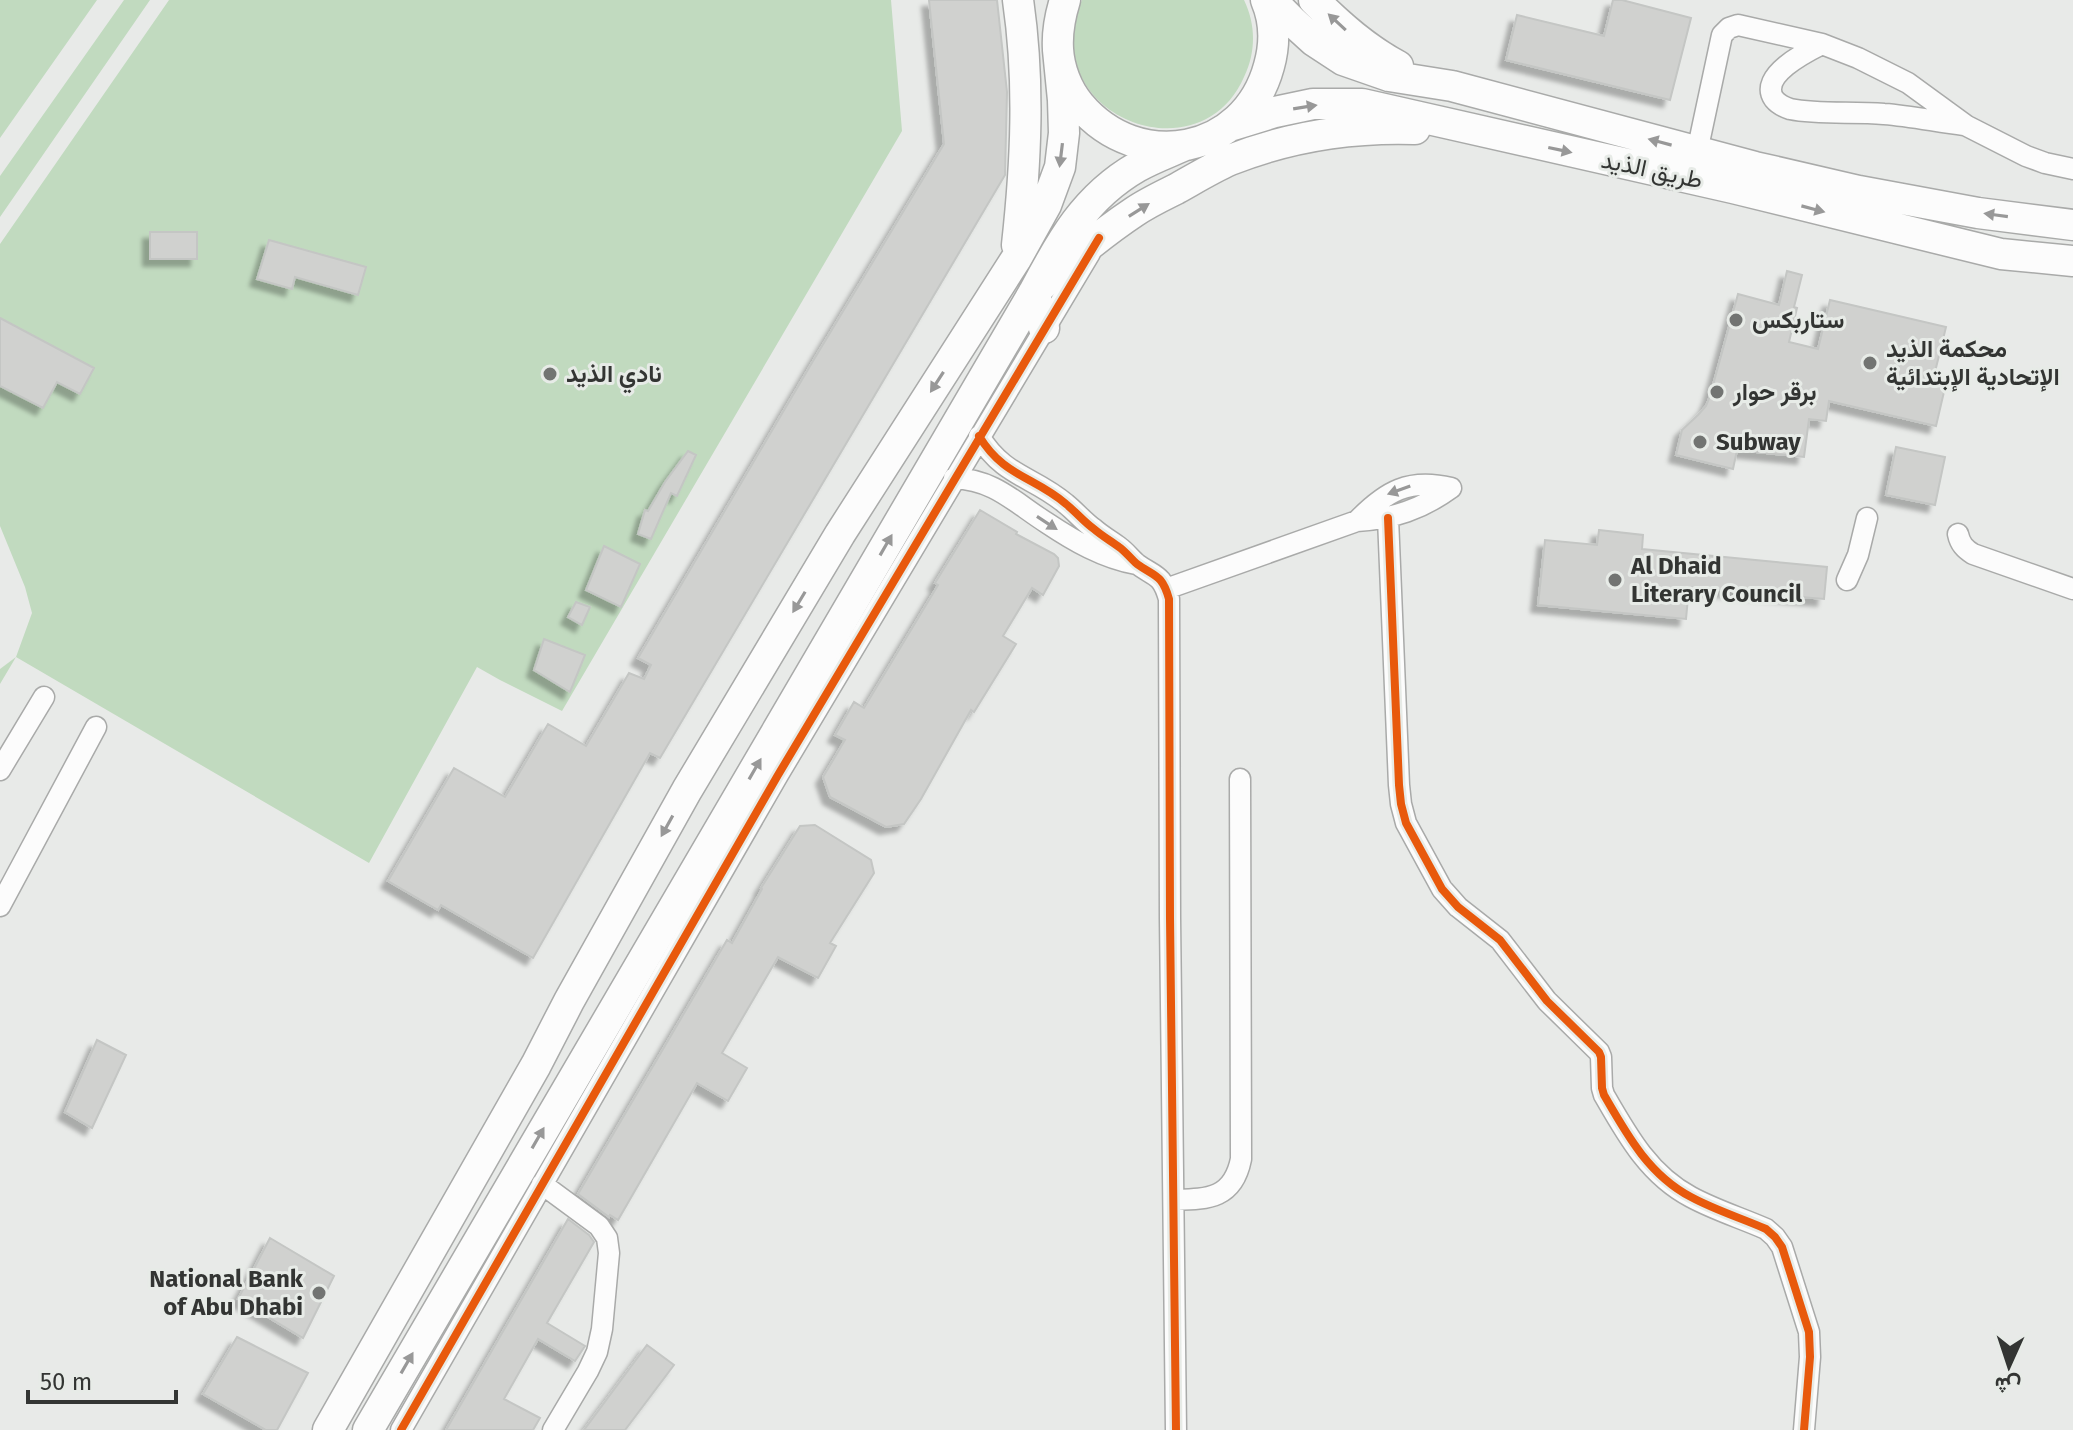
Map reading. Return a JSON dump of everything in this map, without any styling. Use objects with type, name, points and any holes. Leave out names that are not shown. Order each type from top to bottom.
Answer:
[{"type":"highway","points":[[1016,259],[1027,89],[1018,0]]},
{"type":"highway","points":[[368,1430],[1034,292],[1060,242],[1090,202],[1113,183],[1138,166],[1230,126],[1249,107],[1264,85],[1272,56],[1274,32],[1268,0]]},
{"type":"highway","name":"طريق الذيد","points":[[1268,0],[1314,41],[1343,60],[1389,76],[1452,86],[1697,152],[1859,191],[1978,213],[2073,225]]},
{"type":"highway","points":[[1314,0],[1369,49],[1396,66],[1452,86]]},
{"type":"highway","points":[[328,1430],[528,1079],[687,790],[840,534],[1016,259],[1046,205],[1060,167],[1064,133],[1058,19]]},
{"type":"highway","points":[[1058,19],[1063,75],[1074,97],[1090,117],[1110,132],[1133,142],[1157,147],[1183,146]]},
{"type":"highway","name":"طريق الذيد","points":[[1230,126],[1313,104],[1362,104],[1733,188],[2001,254],[2073,261]]},
{"type":"highway","points":[[1034,292],[1136,210],[1229,161],[1277,145],[1329,133],[1388,128],[1477,131]]},
{"type":"highway","points":[[1034,292],[1044,328]]},
{"type":"street","points":[[1697,152],[1722,35],[1738,25],[1822,44],[1858,58],[1908,83],[1967,126],[2026,156],[2073,169]]},
{"type":"street","points":[[1822,44],[1795,58],[1774,78],[1770,90],[1780,105],[1788,109],[1883,114],[1967,126]]},
{"type":"street","points":[[401,1430],[778,775],[1099,238]]},
{"type":"street","points":[[979,436],[1000,463],[1066,504],[1136,564]]},
{"type":"street","points":[[1004,493],[1014,473]]},
{"type":"street","points":[[954,478],[978,481],[1004,493],[1081,544],[1107,557],[1136,564],[1154,573],[1161,580],[1169,599],[1176,1430]]},
{"type":"street","points":[[1166,589],[1357,521],[1388,518],[1428,504],[1451,488],[1424,484],[1398,489],[1375,503],[1357,521]]},
{"type":"street","points":[[1388,518],[1399,785],[1406,823],[1449,898],[1500,940],[1547,1001],[1599,1052],[1604,1095],[1642,1157],[1673,1186],[1766,1229],[1782,1247],[1809,1332],[1804,1430]]},
{"type":"street","points":[[1847,580],[1858,555],[1867,518]]},
{"type":"street","points":[[1958,534],[1959,541],[1973,554],[2073,589]]},
{"type":"street","points":[[0,770],[44,697]]},
{"type":"street","points":[[0,906],[96,727]]},
{"type":"street","points":[[1174,1200],[1213,1197],[1225,1191],[1239,1171],[1241,1159],[1240,779]]},
{"type":"street","points":[[542,1184],[599,1226],[607,1238],[609,1253],[597,1352],[553,1430]]},
{"type":"green space","points":[[0,0],[97,0],[0,138]]},
{"type":"green space","points":[[124,0],[150,0],[0,217],[0,176]]},
{"type":"green space","name":"نادي الذيد","points":[[169,0],[891,0],[902,131],[562,711],[477,667],[369,863],[16,657],[32,613],[25,587],[0,526],[0,244]]},
{"type":"green space","points":[[1082,0],[1244,0],[1251,19],[1253,38],[1251,58],[1244,77],[1222,108],[1193,124],[1160,128],[1128,120],[1100,102],[1080,75],[1073,40]]},
{"type":"green space","points":[[16,657],[0,684],[0,669]]},
{"type":"building","points":[[929,0],[997,0],[1007,92],[1005,175],[660,758],[650,753],[533,958],[441,905],[438,910],[388,881],[454,768],[505,797],[548,724],[586,746],[629,673],[644,679],[651,665],[638,658],[944,144]]},
{"type":"building","points":[[1613,0],[1691,18],[1670,100],[1506,60],[1517,15],[1604,36]]},
{"type":"building","points":[[150,232],[197,232],[197,259],[150,259]]},
{"type":"building","points":[[269,240],[366,267],[358,295],[295,277],[292,289],[257,279]]},
{"type":"building","points":[[1787,271],[1802,275],[1789,342],[1818,349],[1830,300],[1946,327],[1934,376],[1947,379],[1936,426],[1829,401],[1826,421],[1809,419],[1804,457],[1737,450],[1733,469],[1676,455],[1682,430],[1706,406],[1710,396],[1738,294],[1779,305]]},
{"type":"building","points":[[0,318],[94,368],[80,394],[57,382],[43,408],[0,386]]},
{"type":"building","points":[[1896,447],[1945,457],[1935,505],[1886,495]]},
{"type":"building","points":[[688,451],[696,455],[677,496],[671,493],[651,539],[638,534],[645,510],[648,511]]},
{"type":"building","points":[[980,510],[1054,554],[1059,566],[1043,595],[1032,588],[1003,636],[1016,644],[974,712],[971,710],[921,799],[904,824],[886,827],[830,797],[823,777],[845,740],[835,735],[854,702],[864,708]]},
{"type":"building","name":"Al Dhaid Literary Council","points":[[1599,530],[1643,535],[1642,549],[1827,567],[1824,599],[1689,587],[1686,619],[1538,605],[1545,540],[1597,545]]},
{"type":"building","points":[[604,546],[640,564],[621,607],[586,590]]},
{"type":"building","points":[[576,602],[590,607],[582,625],[568,617]]},
{"type":"building","points":[[544,639],[585,655],[570,692],[534,670]]},
{"type":"building","points":[[815,825],[871,860],[874,873],[830,943],[836,946],[818,978],[778,957],[722,1053],[747,1068],[728,1101],[697,1083],[618,1220],[609,1217],[578,1194],[727,940],[732,943],[761,888],[800,826]]},
{"type":"building","points":[[97,1040],[126,1055],[92,1128],[65,1112]]},
{"type":"building","points":[[568,1219],[594,1242],[547,1323],[585,1346],[575,1361],[538,1339],[504,1399],[540,1418],[533,1430],[446,1430]]},
{"type":"building","points":[[270,1238],[334,1276],[303,1338],[238,1299]]},
{"type":"building","points":[[237,1337],[308,1373],[277,1430],[266,1430],[203,1394]]},
{"type":"building","points":[[647,1345],[674,1365],[625,1430],[584,1430]]},
{"type":"cycle path","points":[[401,1430],[778,775],[1099,238]]},
{"type":"cycle path","points":[[979,436],[998,460],[1054,495],[1157,577],[1169,599],[1176,1430]]},
{"type":"cycle path","points":[[1388,518],[1399,785],[1406,823],[1442,889],[1458,907],[1500,940],[1547,1001],[1599,1052],[1604,1095],[1651,1166],[1691,1197],[1766,1229],[1782,1247],[1809,1332],[1804,1430]]},
{"type":"place","name":"ستاربكس","points":[[1736,320]]},
{"type":"place","name":"محكمة الذيد الإتحادية الإبتدائية","points":[[1870,363]]},
{"type":"place","name":"نادي الذيد","points":[[550,374]]},
{"type":"place","name":"برقر حوار","points":[[1717,392]]},
{"type":"place","name":"Subway","points":[[1700,442]]},
{"type":"place","name":"Al Dhaid Literary Council","points":[[1615,580]]},
{"type":"place","name":"National Bank of Abu Dhabi","points":[[319,1293]]}]
